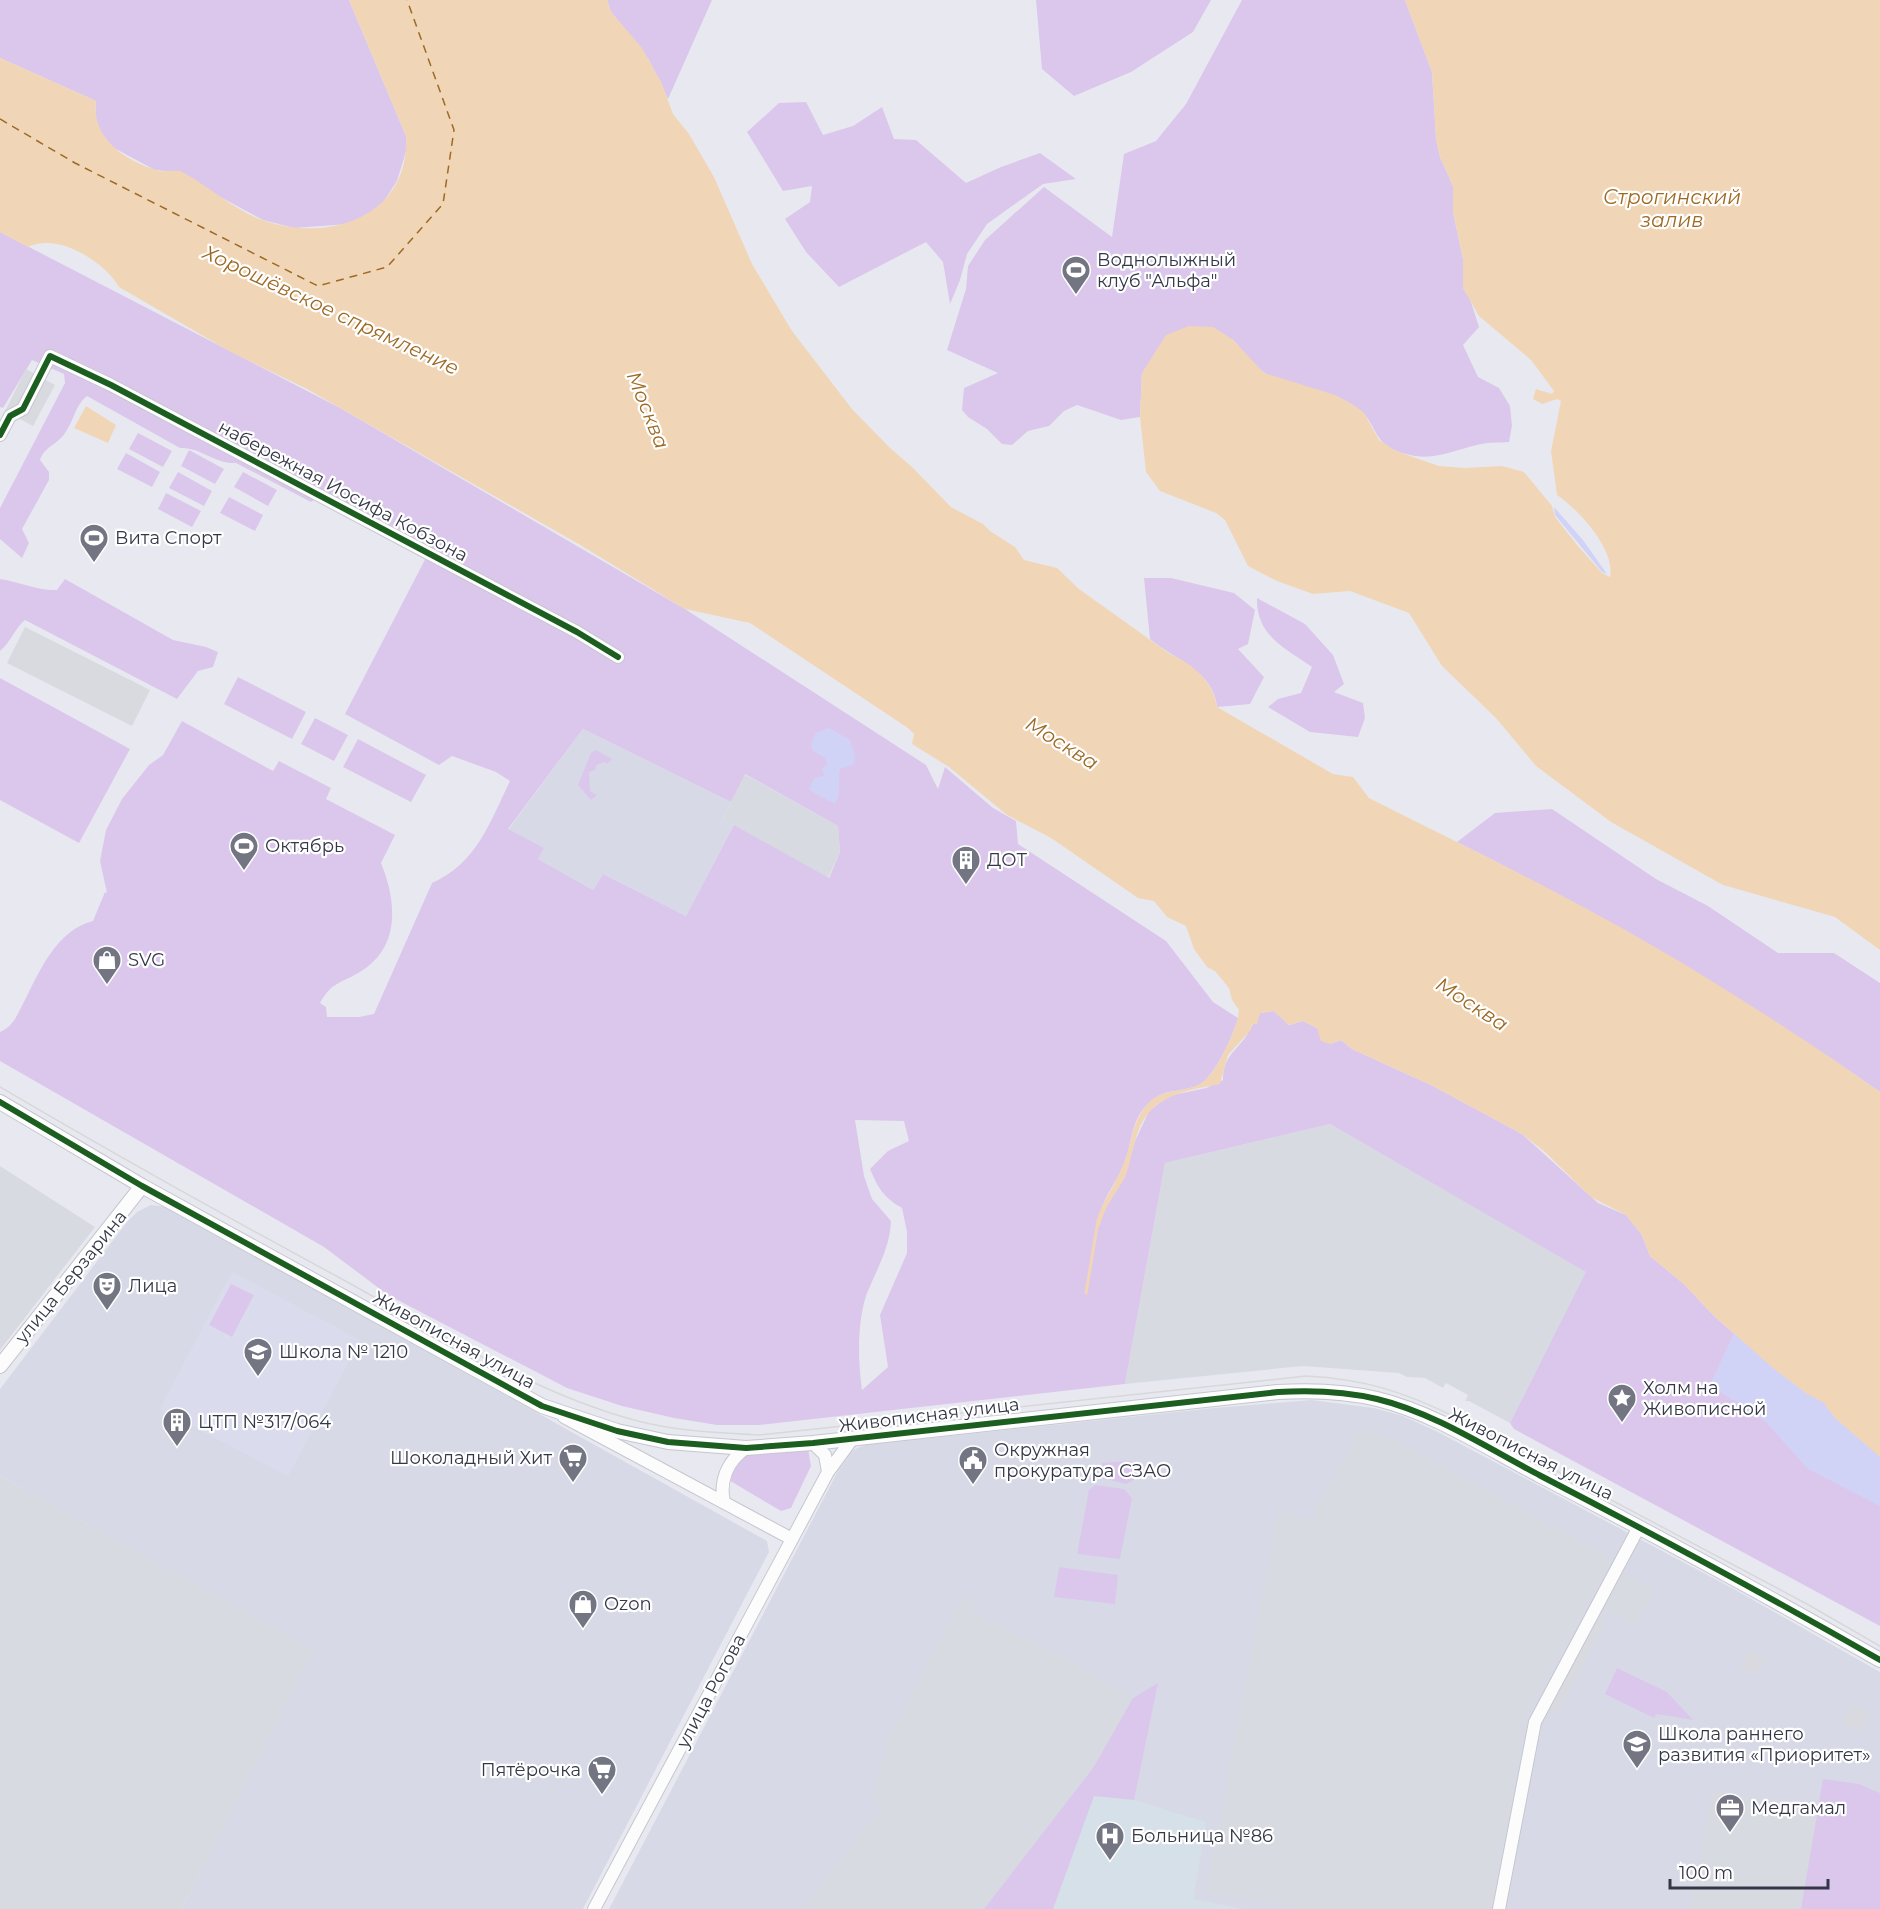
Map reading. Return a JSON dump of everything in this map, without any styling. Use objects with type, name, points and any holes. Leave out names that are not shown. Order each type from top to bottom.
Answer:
[{"type":"street","name":"набережная Иосифа Кобзона","points":[[5,413],[23,409],[50,356],[111,385],[577,632],[618,657]]},
{"type":"street","points":[[0,435],[5,413]]},
{"type":"street","name":"Живописная улица","points":[[0,1101],[142,1186],[542,1406],[643,1438],[694,1445],[746,1448],[813,1443],[1278,1392],[1338,1392],[1378,1399],[1427,1417],[1639,1527],[1880,1660]]},
{"type":"street","name":"улица Берзарина","points":[[0,1366],[142,1186]]},
{"type":"street","points":[[542,1406],[792,1539]]},
{"type":"street","name":"улица Рогова","points":[[594,1909],[828,1472],[853,1438]]},
{"type":"street","points":[[813,1443],[825,1455],[828,1472]]},
{"type":"street","points":[[724,1502],[721,1491],[723,1478],[735,1458],[746,1448]]},
{"type":"street","points":[[1499,1909],[1535,1722],[1639,1527]]},
{"type":"shaded area","points":[[0,0],[349,0],[406,136],[407,148],[397,181],[384,201],[371,212],[348,224],[294,228],[263,220],[174,172],[155,170],[114,148],[105,140],[95,121],[96,101],[0,58]]},
{"type":"shaded area","points":[[607,0],[712,0],[668,99],[649,60],[611,12]]},
{"type":"shaded area","points":[[1036,0],[1211,0],[1193,32],[1131,72],[1074,96],[1042,69]]},
{"type":"shaded area","points":[[1242,0],[1405,0],[1432,72],[1436,138],[1440,157],[1453,186],[1453,212],[1463,259],[1463,288],[1470,299],[1479,327],[1463,345],[1478,377],[1499,388],[1510,406],[1512,426],[1509,442],[1484,443],[1428,457],[1397,451],[1381,440],[1364,414],[1357,408],[1335,396],[1286,382],[1263,372],[1232,339],[1142,373],[1140,417],[1121,420],[1077,405],[1064,411],[1049,426],[1028,431],[1012,445],[1002,444],[962,410],[964,388],[998,373],[947,350],[966,289],[968,266],[985,240],[1044,187],[1112,237],[1124,154],[1156,141],[1186,104]]},
{"type":"shaded area","points":[[806,102],[823,135],[853,126],[882,107],[894,139],[916,140],[966,183],[1040,153],[1076,179],[1043,184],[987,224],[967,254],[950,304],[943,262],[926,242],[839,287],[806,252],[785,219],[810,202],[812,186],[783,191],[747,132],[779,103]]},
{"type":"shaded area","points":[[0,232],[342,409],[685,609],[926,765],[938,789],[945,767],[993,808],[1016,821],[1018,844],[1166,941],[1213,1002],[1238,1018],[1223,1055],[1205,1081],[1192,1088],[1158,1096],[1140,1114],[1123,1167],[1102,1209],[1099,1225],[1109,1199],[1125,1176],[1135,1141],[1149,1111],[1169,1096],[1206,1088],[1223,1080],[1227,1061],[1245,1038],[1260,1013],[1274,1011],[1289,1025],[1303,1021],[1317,1028],[1330,1044],[1341,1040],[1352,1049],[1433,1086],[1522,1134],[1598,1203],[1626,1215],[1642,1235],[1650,1256],[1685,1285],[1713,1315],[1773,1368],[1880,1457],[1880,1626],[1514,1429],[1510,1423],[1586,1272],[1330,1124],[1165,1163],[1125,1384],[759,1425],[717,1425],[622,1406],[567,1388],[388,1295],[324,1247],[0,1061],[0,1032],[15,1019],[51,953],[69,933],[93,921],[105,892],[107,893],[100,861],[106,830],[122,799],[149,765],[163,755],[182,721],[273,771],[279,761],[331,788],[326,799],[395,835],[381,863],[392,909],[392,924],[388,938],[382,951],[372,963],[336,985],[324,996],[320,1003],[326,1007],[327,1017],[359,1017],[374,1014],[432,883],[447,875],[471,853],[488,826],[510,781],[496,772],[452,756],[439,765],[345,714],[432,546],[332,495],[324,493],[311,502],[236,463],[221,461],[188,448],[180,448],[87,396],[80,404],[65,433],[42,455],[40,460],[49,472],[49,480],[22,529],[29,543],[22,558],[0,539],[0,508],[65,383],[64,374],[32,360],[3,408],[0,407]],"holes":[[[583,729],[731,802],[745,774],[838,826],[840,852],[829,878],[734,825],[686,916],[603,874],[593,890],[538,859],[544,848],[508,829]],[[855,1120],[904,1121],[909,1141],[888,1151],[870,1169],[882,1192],[902,1208],[907,1232],[907,1253],[880,1315],[888,1367],[862,1390],[859,1355],[861,1318],[866,1296],[885,1250],[891,1221],[872,1199],[864,1176]]]},
{"type":"shaded area","points":[[26,369],[55,385],[33,426],[5,411]]},
{"type":"shaded area","points":[[138,433],[172,451],[163,467],[129,449]]},
{"type":"shaded area","points":[[189,450],[224,469],[215,484],[181,466]]},
{"type":"shaded area","points":[[126,453],[160,472],[152,487],[117,469]]},
{"type":"shaded area","points":[[178,472],[212,491],[204,506],[169,488]]},
{"type":"shaded area","points":[[243,472],[277,490],[268,506],[234,487]]},
{"type":"shaded area","points":[[166,493],[201,511],[192,527],[158,509]]},
{"type":"shaded area","points":[[229,497],[263,515],[255,531],[220,513]]},
{"type":"shaded area","points":[[1144,578],[1171,578],[1234,593],[1255,610],[1248,644],[1238,649],[1264,677],[1250,704],[1217,707],[1209,684],[1201,675],[1150,639]]},
{"type":"shaded area","points":[[0,579],[57,590],[65,579],[173,640],[218,652],[213,667],[198,671],[177,699],[25,620],[0,651]]},
{"type":"shaded area","points":[[1257,598],[1305,624],[1333,655],[1344,684],[1334,692],[1363,703],[1365,718],[1358,737],[1310,732],[1268,707],[1278,699],[1301,693],[1312,667],[1282,647],[1267,632],[1261,622]]},
{"type":"shaded area","points":[[25,627],[150,690],[132,726],[7,663]]},
{"type":"shaded area","points":[[238,677],[306,712],[292,739],[224,704]]},
{"type":"shaded area","points":[[0,678],[130,749],[79,843],[0,800]]},
{"type":"shaded area","points":[[315,718],[348,735],[334,761],[301,744]]},
{"type":"shaded area","points":[[583,729],[731,802],[723,819],[734,825],[686,916],[603,874],[593,890],[538,859],[543,848],[508,830]]},
{"type":"shaded area","points":[[358,739],[426,775],[411,802],[343,767]]},
{"type":"shaded area","points":[[596,750],[612,759],[607,764],[604,762],[597,765],[595,770],[589,772],[590,791],[597,795],[591,800],[578,785],[591,753]]},
{"type":"shaded area","points":[[744,774],[838,826],[840,852],[828,878],[723,819]]},
{"type":"shaded area","points":[[1552,809],[1656,879],[1708,906],[1778,953],[1834,953],[1880,983],[1880,1092],[1778,1024],[1673,959],[1620,928],[1457,842],[1495,813]]},
{"type":"shaded area","points":[[1330,1124],[1587,1272],[1510,1423],[1465,1401],[1468,1395],[1446,1383],[1443,1388],[1425,1378],[1407,1377],[1399,1373],[1303,1366],[1125,1384],[1165,1163]]},
{"type":"shaded area","points":[[0,1166],[95,1227],[0,1350]]},
{"type":"shaded area","points":[[151,1205],[168,1207],[767,1541],[769,1552],[583,1909],[182,1909],[313,1649],[0,1476],[0,1389],[127,1222],[137,1212]]},
{"type":"shaded area","name":"Школа № 1210","points":[[232,1272],[360,1340],[288,1476],[160,1409]]},
{"type":"shaded area","points":[[231,1284],[254,1295],[232,1337],[209,1325]]},
{"type":"shaded area","points":[[1311,1400],[1374,1408],[1403,1416],[1438,1432],[1732,1588],[1880,1672],[1880,1909],[609,1909],[838,1471],[853,1450],[865,1445]]},
{"type":"shaded area","points":[[1360,1428],[1395,1440],[1612,1558],[1528,1712],[1490,1909],[1282,1909],[1283,1904],[1206,1893],[1278,1508],[1313,1521],[1317,1507]]},
{"type":"shaded area","points":[[808,1449],[811,1466],[791,1508],[781,1511],[727,1479],[744,1454]]},
{"type":"shaded area","points":[[1129,1461],[1138,1466],[1134,1480],[1126,1484],[1101,1478],[1102,1463]]},
{"type":"shaded area","points":[[0,1476],[314,1649],[182,1909],[0,1909]]},
{"type":"shaded area","points":[[1095,1485],[1124,1489],[1132,1498],[1120,1559],[1077,1554],[1089,1490]]},
{"type":"shaded area","points":[[1059,1567],[1118,1575],[1115,1604],[1054,1597]]},
{"type":"shaded area","points":[[1622,1573],[1655,1590],[1635,1627],[1602,1608]]},
{"type":"shaded area","points":[[963,1595],[976,1603],[972,1611],[1016,1635],[1035,1641],[1133,1698],[1093,1768],[984,1909],[800,1909],[881,1808],[872,1801],[889,1737]]},
{"type":"shaded area","points":[[1598,1619],[1605,1622],[1558,1713],[1549,1711]]},
{"type":"shaded area","points":[[1749,1650],[1766,1659],[1757,1676],[1740,1668]]},
{"type":"shaded area","points":[[1617,1668],[1667,1692],[1693,1720],[1657,1714],[1654,1718],[1605,1694]]},
{"type":"shaded area","points":[[1158,1683],[1134,1800],[1094,1796],[1053,1909],[984,1909],[1093,1768],[1133,1698]]},
{"type":"shaded area","points":[[1852,1703],[1870,1713],[1859,1732],[1841,1722]]},
{"type":"shaded area","name":"Больница №86","points":[[1093,1768],[1134,1800],[1206,1822],[1193,1899],[1244,1909],[984,1909]]},
{"type":"shaded area","points":[[1823,1779],[1859,1784],[1880,1793],[1880,1909],[1801,1909]]},
{"type":"shaded area","points":[[1712,1791],[1818,1805],[1801,1909],[1690,1909]]},
{"type":"sand","points":[[1554,507],[1583,540],[1607,574],[1602,572],[1555,515]]},
{"type":"sand","points":[[829,728],[850,740],[855,755],[854,764],[840,769],[835,804],[809,790],[814,778],[824,776],[822,769],[827,764],[825,758],[812,750],[811,743],[816,733]]},
{"type":"sand","points":[[1737,1326],[1880,1442],[1880,1506],[1808,1469],[1766,1422],[1710,1385]]},
{"type":"water","points":[[349,0],[607,0],[611,12],[642,48],[662,84],[673,114],[689,134],[714,177],[752,264],[792,331],[852,409],[951,507],[983,524],[1015,547],[1024,560],[1057,568],[1079,589],[1170,654],[1187,663],[1207,682],[1217,707],[1333,774],[1353,777],[1369,798],[1527,878],[1644,941],[1758,1010],[1880,1092],[1880,1457],[1835,1418],[1823,1402],[1807,1394],[1773,1368],[1713,1315],[1685,1285],[1650,1256],[1642,1235],[1626,1215],[1591,1197],[1545,1152],[1522,1134],[1433,1086],[1352,1049],[1341,1040],[1330,1044],[1321,1041],[1317,1028],[1303,1021],[1289,1025],[1274,1011],[1260,1013],[1257,1024],[1252,1024],[1251,1030],[1228,1055],[1220,1084],[1178,1094],[1156,1105],[1148,1114],[1140,1126],[1125,1177],[1108,1205],[1100,1226],[1096,1223],[1123,1165],[1141,1113],[1158,1096],[1193,1087],[1205,1080],[1223,1055],[1238,1018],[1239,1010],[1232,1000],[1229,988],[1215,971],[1207,967],[1194,949],[1186,926],[1167,917],[1154,901],[1138,898],[1051,838],[1007,815],[949,767],[912,744],[914,734],[908,728],[750,623],[685,609],[582,546],[307,389],[231,352],[119,287],[103,268],[79,252],[52,243],[40,243],[28,247],[0,232],[0,58],[96,101],[99,126],[112,146],[122,154],[156,170],[182,172],[254,217],[290,227],[315,228],[339,225],[361,217],[380,204],[395,186],[404,164],[406,136]]},
{"type":"water","name":"Строгинский залив","points":[[1405,0],[1880,0],[1880,950],[1835,917],[1723,885],[1611,822],[1536,766],[1496,718],[1442,666],[1409,613],[1350,591],[1313,594],[1277,581],[1248,566],[1225,520],[1216,513],[1160,491],[1146,472],[1140,417],[1142,373],[1166,335],[1189,326],[1213,327],[1232,339],[1264,373],[1335,395],[1355,406],[1364,413],[1379,440],[1396,451],[1439,466],[1465,468],[1502,466],[1524,472],[1552,506],[1555,517],[1578,546],[1602,573],[1610,577],[1607,555],[1594,531],[1566,501],[1557,495],[1551,451],[1561,401],[1557,399],[1542,404],[1533,399],[1536,389],[1552,394],[1554,391],[1531,360],[1479,316],[1463,288],[1463,259],[1453,212],[1453,186],[1440,157],[1436,138],[1432,72]]},
{"type":"water","points":[[86,406],[116,425],[108,443],[74,428]]},
{"type":"waterway","points":[[1086,1293],[1098,1221]]},
{"type":"ferry route","points":[[0,119],[75,163],[318,286],[387,267],[443,204],[454,130],[407,0]]},
{"type":"tram line","points":[[0,1087],[169,1184],[483,1358],[558,1393],[634,1420],[680,1429],[759,1435],[1306,1376],[1347,1380],[1402,1394],[1457,1418],[1807,1604],[1880,1646]]},
{"type":"cycle path","points":[[0,435],[10,416],[23,409],[50,356],[111,385],[577,632],[618,657]]},
{"type":"cycle path","points":[[0,1102],[142,1186],[542,1406],[617,1431],[668,1442],[746,1448],[813,1443],[1278,1392],[1328,1392],[1365,1396],[1399,1405],[1441,1422],[1711,1566],[1880,1660]]},
{"type":"place","name":"Воднолыжный клуб \"Альфа\"","points":[[1076,296]]},
{"type":"place","name":"Вита Спорт","points":[[94,564]]},
{"type":"place","name":"Октябрь","points":[[244,872]]},
{"type":"place","name":"ДОТ","points":[[966,886]]},
{"type":"place","name":"SVG","points":[[107,986]]},
{"type":"place","name":"Лица","points":[[107,1312]]},
{"type":"place","name":"Школа № 1210","points":[[258,1378]]},
{"type":"place","name":"Холм на Живописной","points":[[1622,1424]]},
{"type":"place","name":"ЦТП №317/064","points":[[177,1448]]},
{"type":"place","name":"Шоколадный Хит","points":[[573,1484]]},
{"type":"place","name":"Окружная прокуратура СЗАО","points":[[973,1486]]},
{"type":"place","name":"Ozon","points":[[583,1630]]},
{"type":"place","name":"Школа раннего развития «Приоритет»","points":[[1637,1770]]},
{"type":"place","name":"Пятёрочка","points":[[602,1796]]},
{"type":"place","name":"Медгамал","points":[[1730,1834]]},
{"type":"place","name":"Больница №86","points":[[1110,1862]]},
{"type":"water label","name":"Хорошёвское спрямление","points":[[331,310]]},
{"type":"water label","name":"Москва","points":[[648,410]]},
{"type":"water label","name":"Москва","points":[[1062,743]]},
{"type":"water label","name":"Москва","points":[[1472,1004]]}]
